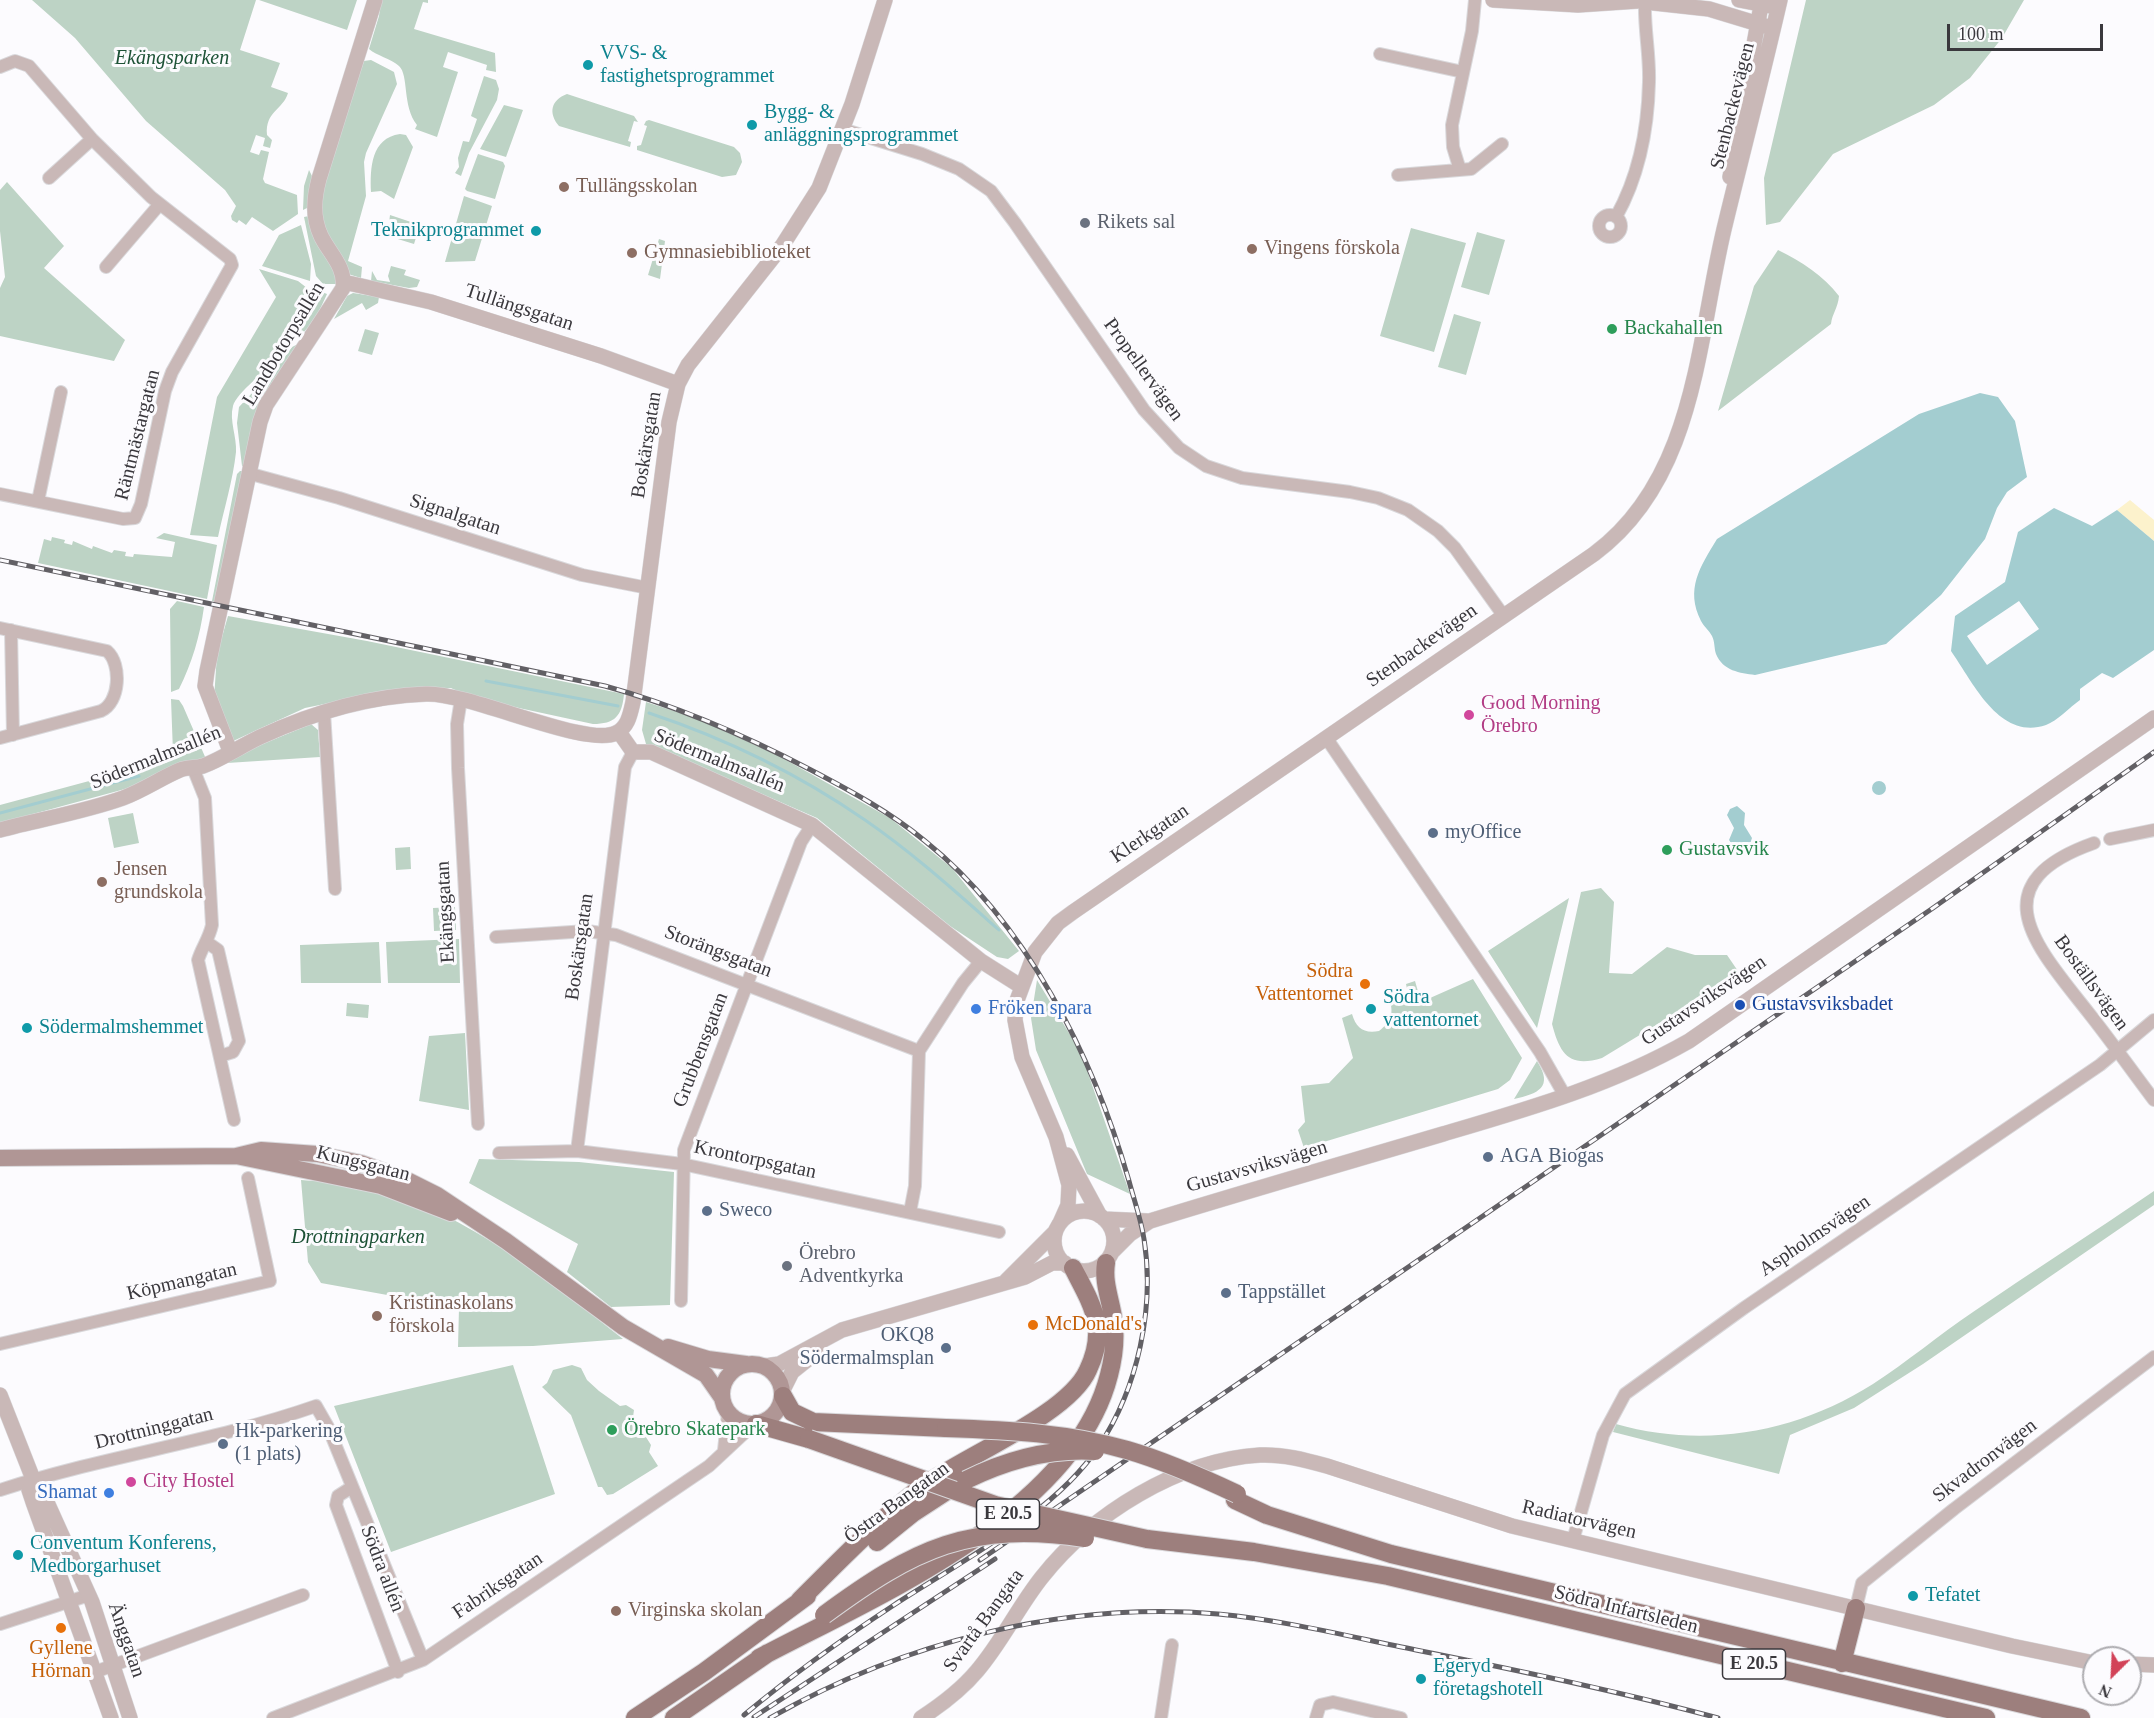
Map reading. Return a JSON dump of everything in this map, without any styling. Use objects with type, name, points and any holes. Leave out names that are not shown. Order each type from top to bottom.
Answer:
[{"type":"main road","name":"Kungsgatan","points":[[0,1158],[236,1156],[381,1186],[477,1224],[544,1267],[641,1339],[706,1375],[725,1405]]},
{"type":"main road","name":"E 20.5","points":[[759,1658],[957,1551],[1019,1505],[1062,1460],[1083,1433],[1095,1412],[1110,1371],[1114,1342],[1113,1319],[1104,1274],[1109,1257]]},
{"type":"main road","name":"E 20.5","points":[[799,1601],[915,1492],[1041,1417],[1078,1386],[1088,1371],[1096,1344],[1098,1325],[1090,1299],[1069,1266]]},
{"type":"main road","name":"Kungsgatan","points":[[641,1339],[708,1359],[746,1364]]},
{"type":"main road","points":[[1148,1539],[995,1505],[809,1439],[739,1422],[725,1405],[726,1378],[735,1369],[746,1364],[772,1365],[785,1388],[792,1412],[813,1422],[1033,1433],[1098,1442],[1151,1457],[1236,1497]]},
{"type":"main road","points":[[754,1424],[773,1416],[780,1407],[785,1388]]},
{"type":"main road","name":"Östra Bangatan","points":[[635,1718],[704,1672],[799,1601],[825,1585],[913,1513],[966,1480],[1011,1460],[1032,1455],[1082,1450],[1125,1457],[1151,1464],[1236,1497]]},
{"type":"main road","name":"Södra Infartsleden","points":[[1236,1497],[1300,1525],[1391,1554],[2081,1718]]},
{"type":"main road","name":"E 20.5","points":[[674,1718],[890,1568],[930,1549],[954,1540],[1002,1533],[1066,1535],[1117,1541],[1148,1539]]},
{"type":"main road","name":"Södra Infartsleden","points":[[1148,1539],[1254,1552],[1388,1576],[1986,1718]]},
{"type":"main road","points":[[1842,1663],[1856,1608]]},
{"type":"street","name":"Landbotorpsallén","points":[[230,751],[205,686],[260,422],[266,405],[337,300],[344,282],[340,268],[320,235],[314,206],[319,178],[375,0]]},
{"type":"street","name":"Boskärsgatan","points":[[618,732],[630,716],[669,422],[678,384],[695,353],[782,246],[802,218],[819,188],[842,129],[885,0]]},
{"type":"street","points":[[1460,170],[1451,135],[1475,0]]},
{"type":"street","points":[[1493,0],[1568,4],[1649,1],[1685,4],[1774,29]]},
{"type":"street","points":[[1739,0],[1780,4]]},
{"type":"street","points":[[1616,217],[1637,172],[1649,82],[1649,1]]},
{"type":"street","name":"Stenbackevägen","points":[[1725,222],[1734,147],[1762,2]]},
{"type":"street","name":"Stenbackevägen","points":[[1327,739],[1612,541],[1637,514],[1659,479],[1675,445],[1687,405],[1725,222],[1780,4]]},
{"type":"street","points":[[1380,54],[1463,72]]},
{"type":"street","name":"Räntmästargatan","points":[[0,67],[15,61],[29,66],[92,140],[159,205],[223,253],[230,259],[232,265],[172,372],[165,392],[139,512],[130,520],[0,494]]},
{"type":"street","name":"Propellervägen","points":[[842,129],[942,161],[990,191],[1016,223],[1157,426],[1194,459],[1242,478],[1350,492],[1383,499],[1408,510],[1438,531],[1455,548],[1503,615]]},
{"type":"street","points":[[49,178],[92,140]]},
{"type":"street","points":[[1398,175],[1460,170],[1477,166],[1502,144]]},
{"type":"street","points":[[106,267],[159,205]]},
{"type":"street","name":"Tullängsgatan","points":[[344,282],[431,302],[601,356],[678,384]]},
{"type":"street","points":[[38,501],[61,392]]},
{"type":"street","name":"Signalgatan","points":[[251,474],[329,495],[582,575],[648,588]]},
{"type":"street","points":[[5,629],[107,651],[112,655],[116,692],[108,708],[6,736],[5,629]]},
{"type":"street","name":"Södermalmsallén","points":[[0,830],[121,798],[151,787],[182,769],[211,763],[230,751],[324,712],[377,699],[437,694],[588,734],[607,735],[618,732],[633,752],[651,752],[812,825],[981,962],[1022,987]]},
{"type":"street","name":"Ekängsgatan","points":[[461,699],[457,724],[458,760],[478,1124]]},
{"type":"street","points":[[324,712],[335,889]]},
{"type":"street","name":"Gustavsviksvägen","points":[[1109,1257],[1130,1234],[1150,1221],[1565,1096],[1631,1072],[1689,1041],[2154,718]]},
{"type":"street","points":[[1327,739],[1540,1052],[1565,1096]]},
{"type":"street","name":"Klerkgatan","points":[[1022,987],[1035,952],[1058,923],[1327,739]]},
{"type":"street","name":"Boskärsgatan","points":[[577,1151],[625,766],[629,755],[633,752]]},
{"type":"street","points":[[193,768],[205,798],[213,925],[208,943],[201,951],[198,960],[234,1120]]},
{"type":"street","name":"Grubbensgatan","points":[[681,1301],[684,1150],[801,842],[812,825]]},
{"type":"street","points":[[2110,839],[2154,830]]},
{"type":"street","name":"Boställsvägen","points":[[2094,843],[2060,856],[2046,867],[2030,889],[2026,911],[2031,932],[2047,960],[2154,1100]]},
{"type":"street","name":"Storängsgatan","points":[[496,937],[603,933],[646,945],[919,1051]]},
{"type":"street","points":[[208,943],[218,950],[239,1041],[233,1052],[220,1056]]},
{"type":"street","points":[[910,1212],[915,1186],[919,1051],[963,983],[981,962]]},
{"type":"street","points":[[1022,987],[1016,1003],[1017,1038],[1027,1070],[1036,1085],[1056,1137],[1070,1195],[1053,1243],[1056,1252],[1069,1266]]},
{"type":"street","name":"Aspholmsvägen","points":[[1573,1540],[1603,1435],[1618,1403],[1630,1390],[1744,1308],[2118,1052],[2154,1020]]},
{"type":"street","points":[[772,1365],[806,1353],[852,1329],[975,1293],[1006,1281],[1025,1278],[1052,1263],[1090,1271],[1109,1257],[1113,1232],[1102,1218],[1056,1137]]},
{"type":"street","name":"Krontorpsgatan","points":[[499,1153],[577,1151],[682,1164],[999,1232]]},
{"type":"street","name":"Köpmangatan","points":[[0,1344],[270,1281],[248,1178]]},
{"type":"street","points":[[1006,1281],[1070,1213],[1078,1211],[1102,1218]]},
{"type":"street","name":"Gustavsviksvägen","points":[[1102,1218],[1150,1221]]},
{"type":"street","points":[[785,1388],[806,1353]]},
{"type":"street","name":"Skvadronvägen","points":[[1856,1608],[1862,1583],[1954,1509],[2154,1357]]},
{"type":"street","name":"Änggatan","points":[[0,1395],[33,1479],[41,1488],[89,1595],[130,1718]]},
{"type":"street","points":[[723,1450],[725,1405]]},
{"type":"street","name":"Drottninggatan","points":[[0,1490],[33,1479],[272,1421],[316,1406]]},
{"type":"street","name":"Södra allén","points":[[316,1406],[328,1427],[423,1660]]},
{"type":"street","name":"Fabriksgatan","points":[[273,1718],[398,1672],[423,1660],[709,1466],[723,1450],[754,1424]]},
{"type":"street","name":"Radiatorvägen","points":[[1075,1542],[1117,1510],[1174,1478],[1221,1461],[1262,1455],[1301,1459],[1474,1516],[2038,1653],[2082,1661]]},
{"type":"street","name":"Änggatan","points":[[33,1479],[29,1490],[111,1718]]},
{"type":"street","name":"Södra allén","points":[[352,1487],[338,1496],[336,1506],[380,1616],[398,1672]]},
{"type":"street","name":"Svartå Bangata","points":[[921,1718],[959,1690],[976,1672],[1030,1592],[1075,1542]]},
{"type":"street","points":[[0,1624],[69,1604],[89,1595]]},
{"type":"street","points":[[95,1672],[303,1595]]},
{"type":"street","points":[[1161,1718],[1172,1645]]},
{"type":"street","points":[[1316,1718],[1320,1705],[1333,1702],[1401,1718]]},
{"type":"green space","name":"Ekängsparken","points":[[32,0],[256,0],[240,50],[280,63],[271,87],[288,93],[286,99],[271,116],[267,127],[267,135],[272,140],[270,148],[263,146],[265,138],[256,135],[250,152],[259,155],[261,150],[269,152],[263,179],[265,183],[297,195],[298,214],[273,231],[252,217],[246,225],[239,220],[237,223],[232,220],[231,216],[236,206],[225,190],[146,121],[75,38]]},
{"type":"green space","points":[[259,0],[357,0],[347,30]]},
{"type":"green space","points":[[381,0],[428,0],[428,3],[423,2],[414,29],[495,53],[496,72],[486,70],[487,65],[448,52],[443,67],[458,72],[437,137],[415,129],[417,125],[409,109],[404,76],[399,66],[369,49],[379,16]]},
{"type":"green space","points":[[1806,0],[2024,0],[2002,38],[1970,78],[1934,105],[1833,154],[1780,222],[1766,225],[1764,178]]},
{"type":"green space","points":[[371,60],[394,72],[397,84],[364,162],[366,196],[348,261],[362,267],[361,278],[348,274],[332,243],[322,218],[321,195],[330,157],[364,61]]},
{"type":"green space","points":[[484,76],[496,80],[499,89],[497,100],[469,153],[461,176],[455,173],[459,167],[458,158],[463,141],[469,142],[477,119],[471,116]]},
{"type":"green space","points":[[567,94],[634,116],[638,122],[634,121],[628,141],[631,142],[630,147],[559,126],[553,116],[553,107],[557,100]]},
{"type":"green space","points":[[504,105],[523,110],[506,157],[480,149]]},
{"type":"green space","points":[[649,120],[734,147],[740,153],[742,162],[736,175],[722,177],[637,150],[647,126],[644,125]]},
{"type":"green space","points":[[400,134],[406,135],[413,147],[394,199],[381,191],[371,192],[371,173],[374,156],[383,141]]},
{"type":"green space","points":[[478,154],[503,162],[505,166],[495,199],[465,189]]},
{"type":"green space","points":[[309,170],[312,176],[309,207],[303,210],[304,186]]},
{"type":"green space","points":[[7,182],[64,246],[44,268],[125,340],[114,361],[0,336],[0,288],[5,277],[0,231],[0,190]]},
{"type":"green space","points":[[464,196],[492,206],[475,261],[445,262]]},
{"type":"green space","points":[[390,215],[417,224],[414,228],[388,231]]},
{"type":"green space","points":[[309,216],[336,275],[336,284],[323,284],[316,276],[304,217]]},
{"type":"green space","points":[[301,225],[311,264],[310,281],[262,266],[279,235]]},
{"type":"green space","points":[[419,228],[414,244],[388,236],[415,231]]},
{"type":"green space","points":[[1411,228],[1466,243],[1434,352],[1380,336]]},
{"type":"green space","points":[[1477,232],[1505,240],[1489,295],[1461,287]]},
{"type":"green space","points":[[659,239],[665,241],[660,279],[648,275]]},
{"type":"green space","points":[[1778,250],[1811,270],[1839,296],[1831,324],[1718,411],[1754,286]]},
{"type":"green space","points":[[391,266],[406,270],[404,275],[420,280],[417,287],[409,288],[371,281],[372,271],[377,280],[390,282],[388,276]]},
{"type":"green space","points":[[259,269],[298,281],[307,288],[284,348],[240,395],[233,406],[236,452],[218,537],[190,535],[217,397],[276,297]]},
{"type":"green space","points":[[317,290],[327,294],[315,320],[301,335],[304,337],[297,338],[305,304],[312,293]]},
{"type":"green space","points":[[353,293],[379,297],[378,303],[366,310],[362,303],[334,319],[347,296]]},
{"type":"green space","points":[[1454,314],[1481,322],[1466,375],[1438,367]]},
{"type":"green space","points":[[365,329],[379,333],[372,355],[358,351]]},
{"type":"green space","points":[[296,345],[300,348],[244,467],[242,466],[237,423],[239,407]]},
{"type":"green space","points":[[244,471],[216,602],[212,601],[237,474]]},
{"type":"green space","points":[[164,533],[217,545],[207,599],[38,563],[44,539],[51,541],[52,537],[65,540],[64,543],[72,545],[73,541],[92,549],[93,546],[112,553],[114,550],[126,552],[125,556],[133,557],[134,554],[172,557],[175,542],[156,538]]},
{"type":"green space","points":[[177,601],[204,607],[198,639],[188,669],[179,689],[171,692],[170,609]]},
{"type":"green space","points":[[228,616],[367,641],[624,694],[623,702],[619,713],[612,720],[593,724],[505,705],[481,703],[451,688],[403,688],[305,708],[231,742],[214,699],[217,654]]},
{"type":"green space","points":[[171,699],[179,700],[183,706],[206,759],[136,786],[0,823],[0,805],[156,763],[173,753]]},
{"type":"green space","points":[[646,702],[696,718],[777,755],[890,818],[952,868],[1019,951],[1008,959],[997,957],[950,926],[817,818],[646,744],[642,730]]},
{"type":"green space","points":[[311,724],[318,730],[320,757],[227,763],[229,758]]},
{"type":"green space","points":[[133,813],[139,843],[114,848],[108,818]]},
{"type":"green space","points":[[410,847],[411,869],[396,870],[395,848]]},
{"type":"green space","points":[[1601,888],[1614,902],[1609,973],[1632,974],[1667,947],[1695,955],[1727,955],[1740,974],[1602,1058],[1581,1061],[1574,1060],[1563,1051],[1552,1024],[1581,892]]},
{"type":"green space","points":[[1569,898],[1537,1028],[1488,951]]},
{"type":"green space","points":[[455,907],[456,930],[434,931],[433,908]]},
{"type":"green space","points":[[459,939],[460,983],[388,983],[386,942]]},
{"type":"green space","points":[[379,942],[381,983],[301,983],[300,945]]},
{"type":"green space","points":[[1473,979],[1522,1058],[1510,1080],[1498,1089],[1304,1148],[1298,1130],[1305,1122],[1301,1086],[1329,1083],[1353,1058],[1342,1018],[1352,1014],[1361,1029],[1369,1032],[1379,1031],[1387,1024],[1391,1016],[1389,998],[1408,993],[1406,984],[1415,981],[1421,1002]]},
{"type":"green space","points":[[1037,980],[1081,1053],[1130,1194],[1087,1174],[1036,1050],[1031,1018]]},
{"type":"green space","points":[[347,1003],[369,1005],[368,1018],[346,1016]]},
{"type":"green space","points":[[465,1033],[469,1110],[419,1101],[429,1036]]},
{"type":"green space","points":[[1537,1061],[1544,1077],[1541,1088],[1530,1095],[1514,1099]]},
{"type":"green space","points":[[479,1159],[579,1162],[674,1172],[670,1305],[611,1307],[567,1272],[578,1244],[469,1183]]},
{"type":"green space","name":"Drottningparken","points":[[301,1180],[347,1183],[374,1188],[409,1199],[442,1214],[506,1251],[623,1339],[533,1346],[458,1347],[459,1308],[321,1283],[308,1262]]},
{"type":"green space","points":[[2154,1191],[2154,1205],[1923,1364],[1854,1408],[1790,1435],[1779,1474],[1613,1432],[1616,1424],[1682,1435],[1749,1432],[1781,1425],[1843,1401],[1886,1376],[1973,1312]]},
{"type":"green space","points":[[513,1365],[555,1494],[391,1552],[334,1406]]},
{"type":"green space","name":"Örebro Skatepark","points":[[572,1365],[581,1368],[587,1380],[599,1391],[620,1406],[626,1405],[634,1410],[633,1417],[639,1424],[644,1424],[648,1430],[644,1434],[651,1445],[649,1452],[658,1466],[613,1494],[607,1495],[602,1487],[598,1487],[571,1415],[542,1387],[547,1383],[553,1370]]},
{"type":"sand","points":[[2130,500],[2154,520],[2154,541],[2117,510]]},
{"type":"water","points":[[1980,393],[1998,397],[2015,421],[2027,477],[2007,492],[1997,508],[1985,539],[1941,595],[1886,644],[1755,675],[1727,668],[1716,654],[1714,640],[1701,621],[1694,599],[1700,569],[1717,539],[1919,414]]},
{"type":"water","points":[[2054,508],[2092,526],[2117,510],[2154,541],[2154,650],[2113,678],[2102,673],[2080,689],[2080,700],[2059,717],[2046,725],[2029,728],[2014,725],[1989,706],[1951,651],[1955,616],[2005,582],[2018,532]],"holes":[[[2019,601],[2039,629],[1987,665],[1967,636]]]},
{"type":"water","points":[[1879,781],[1884,783],[1886,788],[1884,793],[1879,795],[1874,793],[1872,788],[1874,783]]},
{"type":"water","points":[[1737,806],[1745,813],[1744,825],[1752,838],[1749,847],[1735,849],[1729,840],[1734,828],[1727,815],[1730,809]]},
{"type":"waterway","points":[[486,681],[618,706]]},
{"type":"waterway","points":[[649,713],[705,734],[761,759],[840,804],[917,859],[999,930]]},
{"type":"waterway","points":[[0,813],[139,776]]},
{"type":"railway","points":[[0,560],[605,686],[685,712],[786,757],[884,811],[925,841],[961,874],[995,911],[1025,952],[1052,995],[1097,1087],[1114,1134],[1141,1224],[1147,1265],[1145,1319],[1133,1373],[1124,1399],[1113,1423],[1081,1470],[1033,1514],[977,1553],[855,1631],[744,1715]]},
{"type":"railway","points":[[980,1560],[1933,908],[2154,752]]},
{"type":"railway","points":[[754,1717],[995,1559]]},
{"type":"railway","points":[[770,1718],[821,1691],[874,1668],[930,1648],[1044,1621],[1102,1614],[1160,1612],[1218,1614],[1293,1625],[1567,1681],[1718,1718]]},
{"type":"place","name":"VVS- & fastighetsprogrammet","points":[[588,65]]},
{"type":"place","name":"Bygg- & anläggningsprogrammet","points":[[752,125]]},
{"type":"place","name":"Tullängsskolan","points":[[564,187]]},
{"type":"place","name":"Rikets sal","points":[[1085,223]]},
{"type":"place","name":"Teknikprogrammet","points":[[536,231]]},
{"type":"place","name":"Vingens förskola","points":[[1252,249]]},
{"type":"place","name":"Gymnasiebiblioteket","points":[[632,253]]},
{"type":"place","name":"Backahallen","points":[[1612,329]]},
{"type":"place","name":"Good Morning Örebro","points":[[1469,715]]},
{"type":"place","name":"myOffice","points":[[1433,833]]},
{"type":"place","name":"Gustavsvik","points":[[1667,850]]},
{"type":"place","name":"Jensen grundskola","points":[[102,882]]},
{"type":"place","name":"Södra Vattentornet","points":[[1365,984]]},
{"type":"place","name":"Gustavsviksbadet","points":[[1740,1005]]},
{"type":"place","name":"Fröken spara","points":[[976,1009]]},
{"type":"place","name":"Södra vattentornet","points":[[1371,1009]]},
{"type":"place","name":"Södermalmshemmet","points":[[27,1028]]},
{"type":"place","name":"AGA Biogas","points":[[1488,1157]]},
{"type":"place","name":"Sweco","points":[[707,1211]]},
{"type":"place","name":"Örebro Adventkyrka","points":[[787,1266]]},
{"type":"place","name":"Tappstället","points":[[1226,1293]]},
{"type":"place","name":"Kristinaskolans förskola","points":[[377,1316]]},
{"type":"place","name":"McDonald's","points":[[1033,1325]]},
{"type":"place","name":"OKQ8 Södermalmsplan","points":[[946,1348]]},
{"type":"place","name":"Örebro Skatepark","points":[[612,1430]]},
{"type":"place","name":"Hk-parkering (1 plats)","points":[[223,1444]]},
{"type":"place","name":"City Hostel","points":[[131,1482]]},
{"type":"place","name":"Shamat","points":[[109,1493]]},
{"type":"place","name":"Conventum Konferens, Medborgarhuset","points":[[18,1555]]},
{"type":"place","name":"Tefatet","points":[[1913,1596]]},
{"type":"place","name":"Virginska skolan","points":[[616,1611]]},
{"type":"place","name":"Gyllene Hörnan","points":[[61,1628]]},
{"type":"place","name":"Egeryd företagshotell","points":[[1421,1679]]}]
